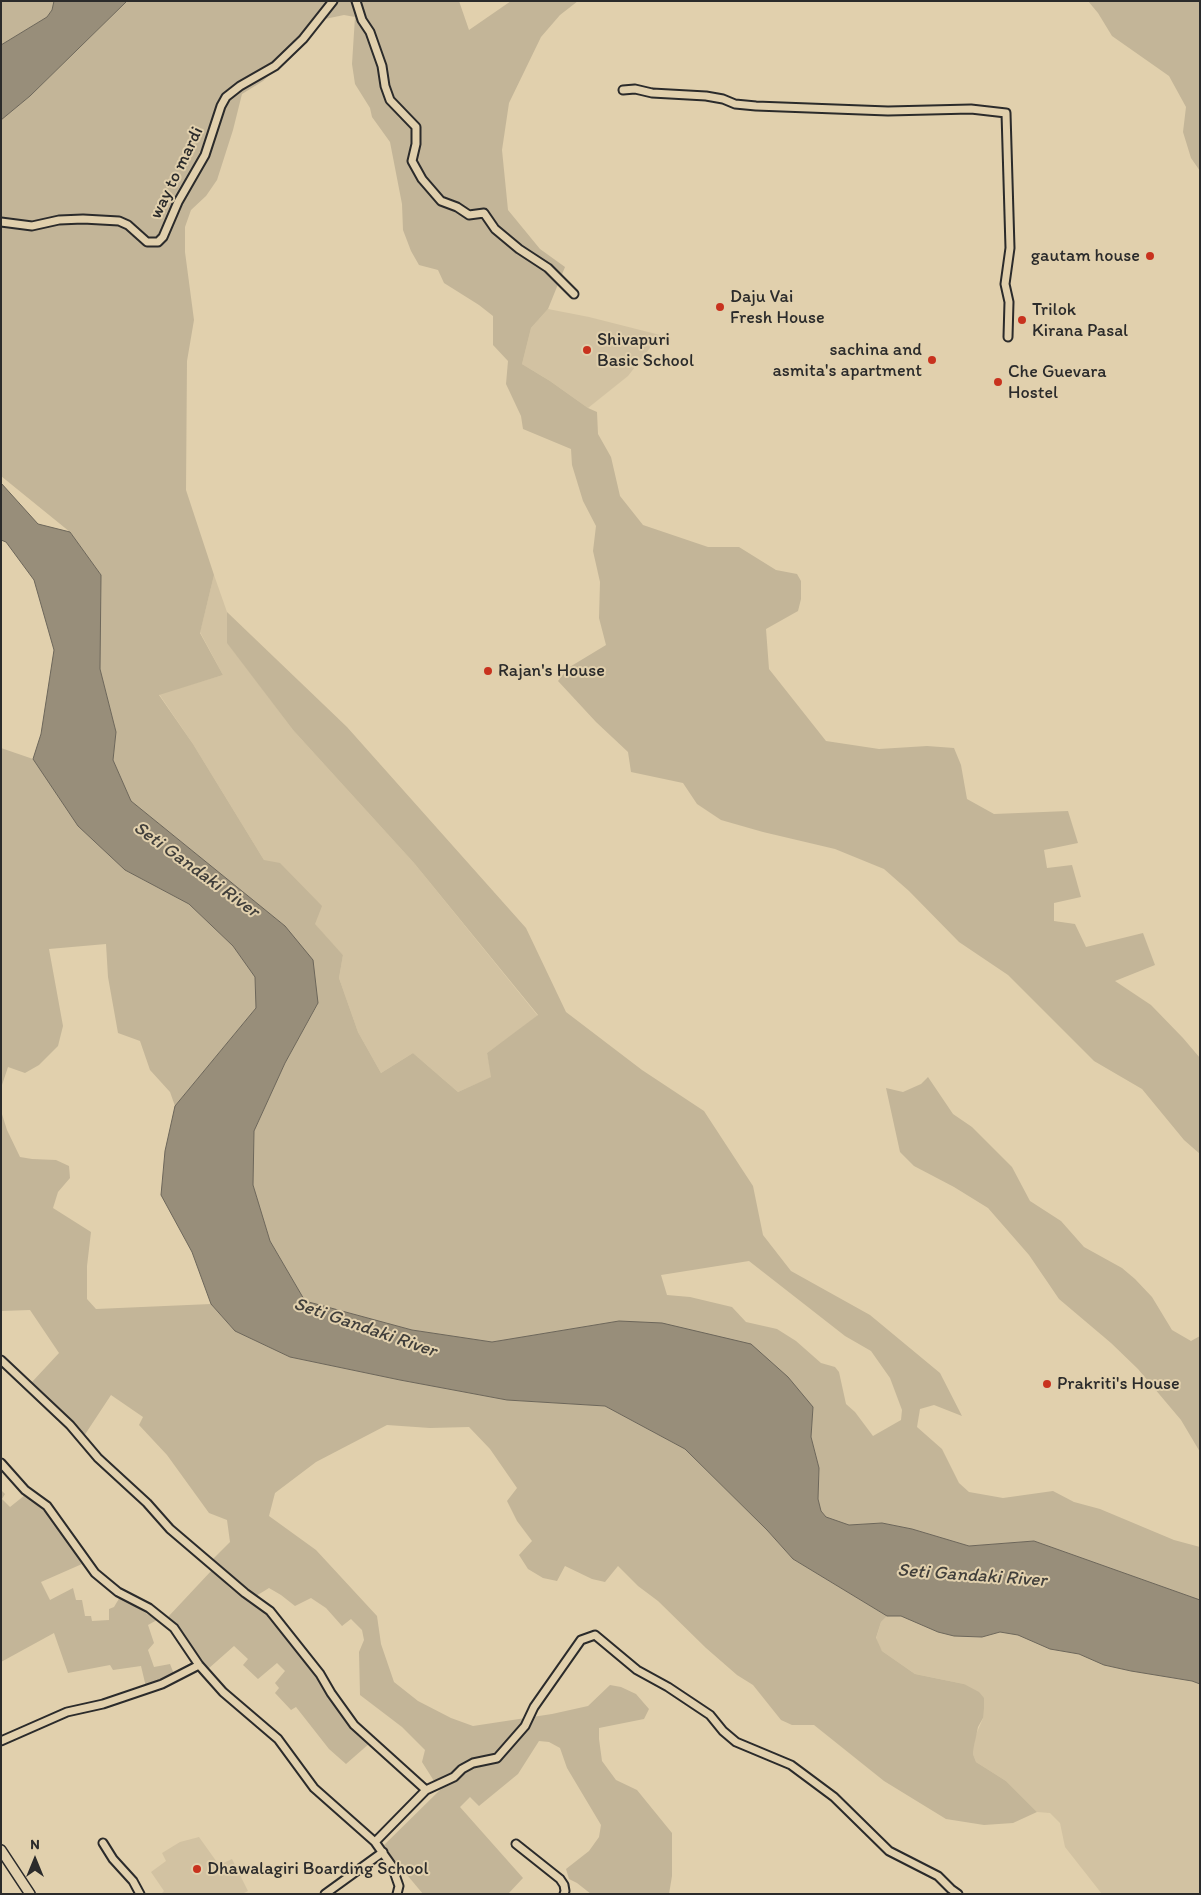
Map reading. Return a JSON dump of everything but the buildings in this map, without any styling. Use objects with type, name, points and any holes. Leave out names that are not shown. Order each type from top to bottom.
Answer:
[{"type":"street","name":"way to mardi","points":[[1,222],[32,226],[75,220],[119,221],[128,225],[147,242],[158,242],[163,237],[175,209],[206,154],[226,98],[240,86],[275,66],[303,39],[333,1]]},
{"type":"street","points":[[356,1],[362,20],[370,32],[390,100],[416,127],[416,144],[412,161],[422,179],[441,201],[469,215],[484,213],[495,229],[519,249],[548,268],[574,294]]},
{"type":"street","points":[[624,90],[635,89],[652,93],[706,96],[723,99],[735,104],[749,105],[888,111],[971,109],[1006,113],[1010,248],[1005,284],[1009,302],[1008,337]]},
{"type":"street","points":[[1,1360],[70,1425],[98,1458],[148,1503],[170,1529],[245,1593],[270,1611],[320,1674],[354,1725],[426,1790]]},
{"type":"street","points":[[1,1462],[25,1490],[48,1506],[95,1573],[118,1592],[149,1608],[169,1623],[199,1665],[223,1692],[278,1739],[314,1788],[375,1842],[383,1852],[397,1878],[400,1886],[398,1893]]},
{"type":"street","points":[[375,1842],[426,1790],[454,1777],[462,1769],[473,1763],[497,1758],[525,1726],[534,1706],[581,1640],[595,1635],[637,1670],[668,1687],[710,1716],[723,1732],[736,1742],[791,1766],[834,1797],[889,1851],[938,1876],[958,1894]]},
{"type":"street","points":[[1,1741],[67,1712],[103,1704],[162,1684],[199,1665]]},
{"type":"street","points":[[103,1843],[113,1859],[133,1881],[140,1894]]},
{"type":"street","points":[[516,1844],[564,1884],[564,1894]]},
{"type":"street","points":[[1,1850],[30,1894]]},
{"type":"street","points":[[325,1894],[383,1852]]},
{"type":"shaded area","points":[[1,1],[54,1],[52,10],[47,17],[1,45]]},
{"type":"shaded area","points":[[127,1],[459,1],[469,30],[511,1],[578,1],[560,15],[541,37],[509,103],[502,150],[508,210],[540,249],[565,267],[548,309],[531,328],[522,364],[597,412],[598,434],[611,457],[620,496],[643,525],[708,547],[739,547],[776,570],[797,574],[801,581],[801,599],[798,611],[766,629],[769,669],[826,741],[879,749],[927,746],[954,748],[961,765],[967,799],[994,814],[1068,811],[1078,843],[1044,850],[1047,868],[1072,865],[1081,897],[1054,903],[1054,921],[1075,924],[1086,947],[1143,933],[1155,965],[1115,981],[1151,1005],[1200,1058],[1200,1154],[1184,1140],[1142,1089],[1094,1061],[1008,975],[959,942],[909,891],[884,869],[835,849],[721,820],[697,804],[683,783],[631,772],[628,752],[596,722],[558,681],[568,668],[606,645],[599,618],[600,582],[593,551],[596,526],[583,501],[572,465],[571,449],[523,429],[521,416],[506,384],[508,361],[493,345],[493,316],[444,283],[438,270],[419,265],[411,251],[403,230],[402,204],[390,142],[372,117],[370,108],[355,84],[352,64],[355,17],[344,15],[320,20],[313,33],[263,81],[242,94],[217,180],[206,196],[191,210],[185,227],[185,252],[194,320],[187,361],[186,490],[214,575],[200,633],[223,675],[159,695],[193,744],[264,860],[280,863],[322,906],[315,924],[343,955],[339,978],[358,1032],[381,1073],[413,1053],[458,1092],[491,1077],[487,1053],[538,1015],[414,863],[293,730],[227,643],[227,612],[347,727],[526,928],[566,1012],[642,1070],[704,1111],[753,1186],[763,1235],[791,1271],[870,1315],[940,1373],[962,1416],[934,1405],[920,1409],[917,1427],[942,1449],[959,1483],[969,1492],[1003,1498],[1053,1491],[1074,1502],[1100,1509],[1174,1540],[1200,1547],[1200,1600],[1034,1541],[969,1546],[912,1529],[882,1523],[849,1525],[826,1517],[821,1511],[818,1499],[819,1468],[811,1437],[813,1407],[619,1321],[492,1342],[412,1330],[305,1301],[270,1241],[253,1185],[254,1131],[285,1063],[318,1004],[285,926],[131,801],[113,760],[116,732],[100,669],[101,575],[70,532],[1,476],[1,120],[30,96]],"holes":[[[749,1261],[845,1336],[871,1351],[890,1378],[902,1410],[901,1420],[873,1436],[855,1412],[846,1404],[839,1372],[835,1367],[821,1363],[796,1341],[777,1329],[746,1322],[732,1307],[690,1297],[667,1295],[661,1275]]]},
{"type":"shaded area","points":[[1088,1],[1200,1],[1200,171],[1191,158],[1183,132],[1186,107],[1169,76],[1112,36]]},
{"type":"shaded area","name":"Shivapuri Basic School","points":[[548,309],[660,335],[628,376],[588,408],[522,364],[531,328]]},
{"type":"shaded area","points":[[214,575],[227,612],[228,643],[293,730],[414,863],[538,1016],[487,1053],[492,1077],[458,1092],[413,1053],[381,1073],[358,1032],[339,978],[343,955],[314,924],[264,860],[193,744],[159,694],[223,675],[200,632]]},
{"type":"shaded area","points":[[1,748],[33,759],[78,825],[125,870],[189,904],[233,946],[255,976],[256,1008],[175,1106],[170,1092],[150,1070],[140,1041],[118,1033],[108,977],[106,944],[49,949],[63,1026],[58,1046],[39,1065],[25,1073],[8,1067],[1,1088]]},
{"type":"shaded area","points":[[928,1077],[953,1114],[972,1127],[1012,1167],[1030,1201],[1061,1221],[1084,1247],[1122,1268],[1135,1279],[1152,1297],[1172,1330],[1191,1341],[1200,1336],[1200,1452],[1181,1420],[1138,1369],[1111,1343],[1059,1299],[1029,1255],[988,1208],[914,1166],[900,1152],[886,1088],[903,1092],[921,1084]]},
{"type":"shaded area","points":[[1,1111],[7,1130],[20,1157],[56,1160],[69,1166],[70,1178],[58,1192],[53,1208],[91,1232],[87,1266],[87,1299],[96,1309],[211,1304],[235,1331],[290,1357],[507,1400],[605,1406],[685,1449],[767,1530],[793,1559],[887,1616],[881,1622],[876,1638],[882,1651],[915,1674],[964,1684],[979,1692],[984,1698],[984,1708],[983,1718],[978,1727],[974,1746],[973,1754],[976,1762],[1006,1781],[1037,1812],[1013,1823],[984,1825],[946,1819],[884,1781],[814,1725],[792,1725],[781,1720],[753,1685],[737,1675],[706,1648],[658,1601],[638,1586],[618,1566],[605,1582],[592,1579],[565,1566],[557,1581],[543,1578],[528,1569],[519,1555],[532,1541],[517,1521],[507,1501],[517,1488],[490,1449],[469,1427],[430,1428],[387,1425],[316,1462],[275,1493],[269,1516],[316,1550],[377,1616],[381,1644],[394,1682],[418,1701],[451,1718],[473,1726],[552,1714],[588,1706],[610,1685],[621,1687],[636,1694],[649,1709],[644,1719],[599,1728],[602,1761],[616,1780],[637,1790],[672,1833],[672,1876],[669,1894],[591,1894],[569,1879],[566,1869],[589,1851],[599,1837],[601,1825],[567,1768],[560,1748],[549,1742],[539,1741],[518,1774],[479,1806],[470,1797],[460,1807],[523,1878],[508,1894],[423,1894],[383,1846],[442,1788],[434,1781],[422,1762],[425,1750],[402,1727],[360,1695],[359,1652],[364,1640],[362,1630],[351,1619],[342,1626],[326,1608],[311,1598],[295,1606],[269,1588],[256,1596],[213,1559],[230,1542],[227,1520],[209,1513],[167,1455],[139,1425],[143,1417],[111,1395],[84,1436],[32,1382],[59,1353],[30,1310],[1,1311]]},
{"type":"shaded area","points":[[1,1490],[5,1494],[2,1499],[10,1507],[25,1495],[51,1517],[82,1564],[41,1582],[50,1600],[73,1588],[76,1600],[82,1600],[85,1616],[91,1616],[92,1621],[109,1620],[109,1609],[114,1607],[120,1597],[157,1620],[148,1625],[154,1643],[148,1650],[154,1667],[170,1664],[174,1674],[146,1687],[141,1666],[113,1670],[110,1665],[68,1673],[54,1633],[1,1662]]},
{"type":"shaded area","points":[[212,1570],[230,1588],[265,1612],[319,1679],[336,1707],[350,1725],[370,1743],[346,1764],[329,1749],[296,1707],[291,1710],[275,1693],[279,1688],[275,1683],[285,1671],[277,1663],[258,1679],[243,1665],[248,1659],[234,1646],[208,1669],[168,1617]]},
{"type":"shaded area","points":[[894,1614],[938,1632],[954,1636],[982,1637],[1000,1632],[1019,1635],[1050,1649],[1079,1654],[1104,1665],[1200,1684],[1200,1894],[1102,1894],[1065,1847],[1060,1823],[1050,1813],[1037,1812],[1006,1781],[976,1762],[973,1754],[975,1737],[983,1718],[964,1684],[915,1674],[882,1651],[878,1646],[876,1639],[881,1622],[887,1616]]},
{"type":"shaded area","name":"Dhawalagiri Boarding School","points":[[199,1837],[219,1865],[232,1859],[248,1891],[242,1894],[161,1894],[164,1891],[151,1872],[166,1861],[162,1853],[180,1842]]},
{"type":"water","points":[[54,1],[127,1],[30,96],[1,120],[1,45],[47,17],[52,10]]},
{"type":"water","name":"Seti Gandaki River","points":[[1,483],[38,524],[70,532],[101,575],[100,669],[116,732],[113,760],[131,801],[285,926],[313,960],[318,1003],[285,1063],[254,1131],[253,1185],[270,1241],[305,1301],[412,1330],[492,1342],[619,1321],[662,1323],[751,1344],[788,1377],[813,1407],[811,1437],[819,1468],[818,1499],[821,1511],[826,1517],[849,1525],[882,1523],[912,1529],[969,1546],[1034,1541],[1200,1600],[1200,1684],[1104,1665],[1079,1654],[1050,1649],[1018,1635],[1000,1632],[982,1637],[954,1636],[938,1632],[901,1616],[887,1616],[793,1559],[767,1530],[685,1449],[605,1406],[507,1400],[400,1380],[290,1357],[235,1331],[211,1304],[192,1252],[161,1195],[165,1151],[175,1106],[256,1008],[255,977],[233,946],[189,904],[125,870],[78,826],[33,759],[41,734],[54,650],[34,580],[6,542],[1,540]]},
{"type":"place","name":"gautam house","points":[[1150,256]]},
{"type":"place","name":"Daju Vai Fresh House","points":[[720,307]]},
{"type":"place","name":"Trilok Kirana Pasal","points":[[1022,320]]},
{"type":"place","name":"Shivapuri Basic School","points":[[587,350]]},
{"type":"place","name":"sachina and asmita's apartment","points":[[932,360]]},
{"type":"place","name":"Che Guevara Hostel","points":[[998,382]]},
{"type":"place","name":"Rajan's House","points":[[488,671]]},
{"type":"place","name":"Prakriti's House","points":[[1047,1384]]},
{"type":"place","name":"Dhawalagiri Boarding School","points":[[197,1869]]}]
